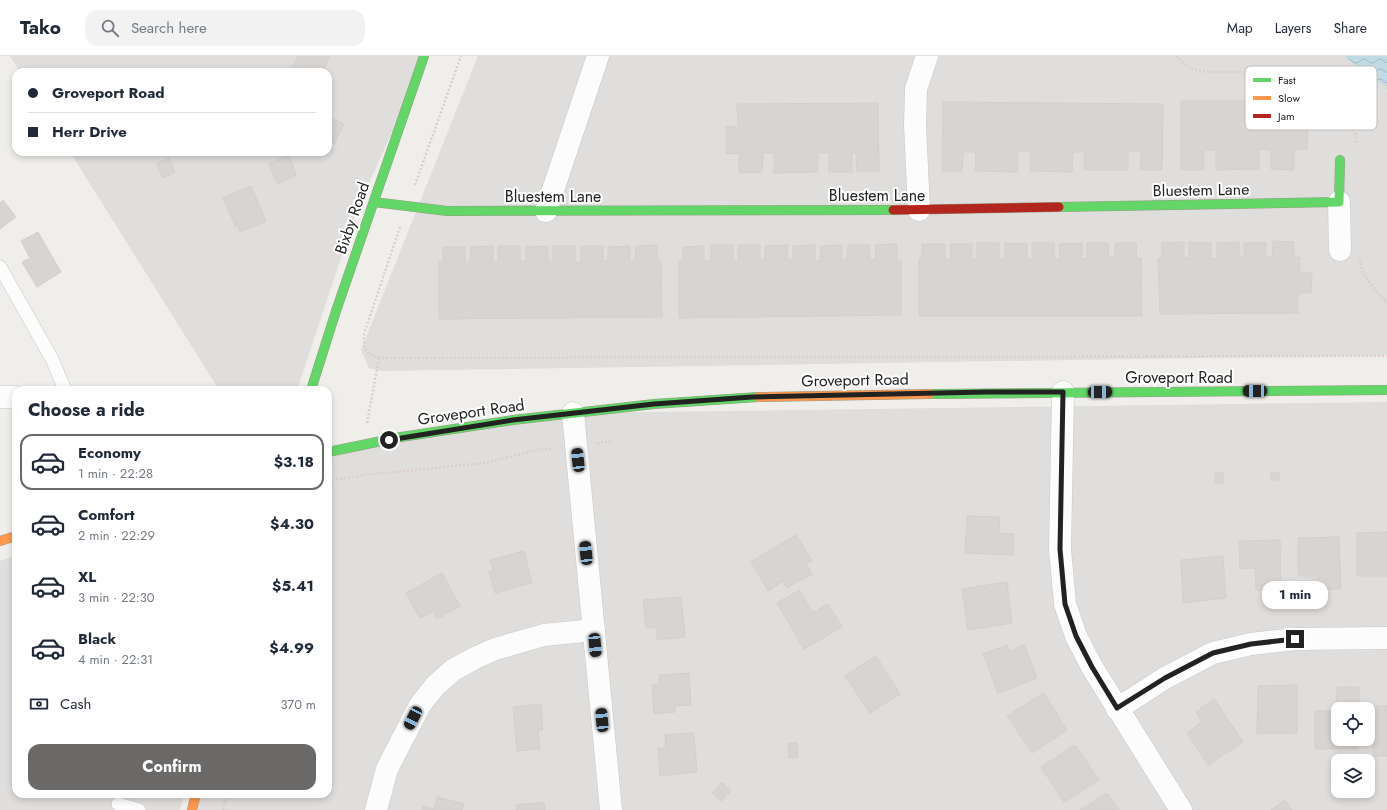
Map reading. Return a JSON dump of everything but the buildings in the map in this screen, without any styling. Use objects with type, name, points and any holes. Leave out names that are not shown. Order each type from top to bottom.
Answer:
[{"type":"street","name":"Bixby Road","points":[[312,386],[424,56]]},
{"type":"street","points":[[546,211],[598,56]]},
{"type":"street","points":[[919,210],[914,125],[916,89],[928,56]]},
{"type":"street","points":[[1340,160],[1339,202],[1350,252]]},
{"type":"street","name":"Bluestem Lane","points":[[374,202],[447,211],[919,210],[1339,202]]},
{"type":"street","name":"Groveport Road","points":[[332,451],[401,437],[506,421],[654,404],[752,397],[1063,392],[1387,390]]},
{"type":"street","points":[[1063,392],[1060,549],[1065,604],[1076,636],[1092,667],[1181,810]]},
{"type":"street","points":[[0,397],[12,396]]},
{"type":"street","points":[[573,413],[611,810]]},
{"type":"street","points":[[0,541],[12,537]]},
{"type":"street","points":[[376,810],[387,769],[420,705],[435,686],[453,670],[495,649],[544,635],[594,630]]},
{"type":"street","points":[[1117,708],[1165,678],[1213,653],[1251,644],[1295,639],[1387,638]]},
{"type":"street","points":[[192,810],[195,798]]},
{"type":"lane","points":[[0,267],[52,359],[63,386]]},
{"type":"lane","points":[[118,804],[139,810]]},
{"type":"path","points":[[461,56],[364,331],[363,340],[367,352],[373,357],[1387,356]]},
{"type":"path","points":[[1176,56],[1187,66],[1195,70],[1208,72],[1245,72]]},
{"type":"path","points":[[1352,130],[1356,134],[1356,149]]},
{"type":"path","points":[[1350,252],[1366,278],[1387,303]]},
{"type":"path","points":[[365,475],[363,462],[367,419],[379,358]]},
{"type":"path","points":[[332,480],[365,475],[484,463],[538,450],[576,444],[612,441]]},
{"type":"path","points":[[223,810],[226,798]]},
{"type":"shaded area","points":[[10,56],[426,56],[357,210],[298,386],[216,386],[73,156],[332,156],[332,68],[18,68]]},
{"type":"shaded area","points":[[478,56],[1387,56],[1387,355],[381,371],[369,368],[361,350]]},
{"type":"shaded area","points":[[1387,402],[1387,810],[192,810],[195,798],[332,798],[332,451],[573,413]]},
{"type":"shaded area","points":[[12,556],[12,798],[183,798],[180,810],[0,810],[0,561]]},
{"type":"water","points":[[1344,56],[1387,56],[1387,90],[1384,85],[1377,81],[1377,66],[1357,66]]},
{"type":"traffic: fast","points":[[312,386],[336,311],[424,56]]},
{"type":"traffic: fast","points":[[1059,207],[1339,202],[1340,160]]},
{"type":"traffic: fast","points":[[374,202],[447,211],[893,210]]},
{"type":"traffic: fast","points":[[930,394],[1387,390]]},
{"type":"traffic: fast","points":[[332,451],[401,437],[513,420],[654,404],[758,397]]},
{"type":"traffic: slow","points":[[758,397],[930,394]]},
{"type":"traffic: slow","points":[[0,541],[12,537]]},
{"type":"traffic: slow","points":[[192,810],[195,798]]},
{"type":"traffic: jam","points":[[893,210],[1059,207]]},
{"type":"route","points":[[389,440],[513,420],[654,404],[752,397],[986,392],[1063,392],[1060,549],[1065,604],[1076,636],[1092,667],[1117,708],[1165,678],[1213,653],[1251,644],[1295,639]]}]
